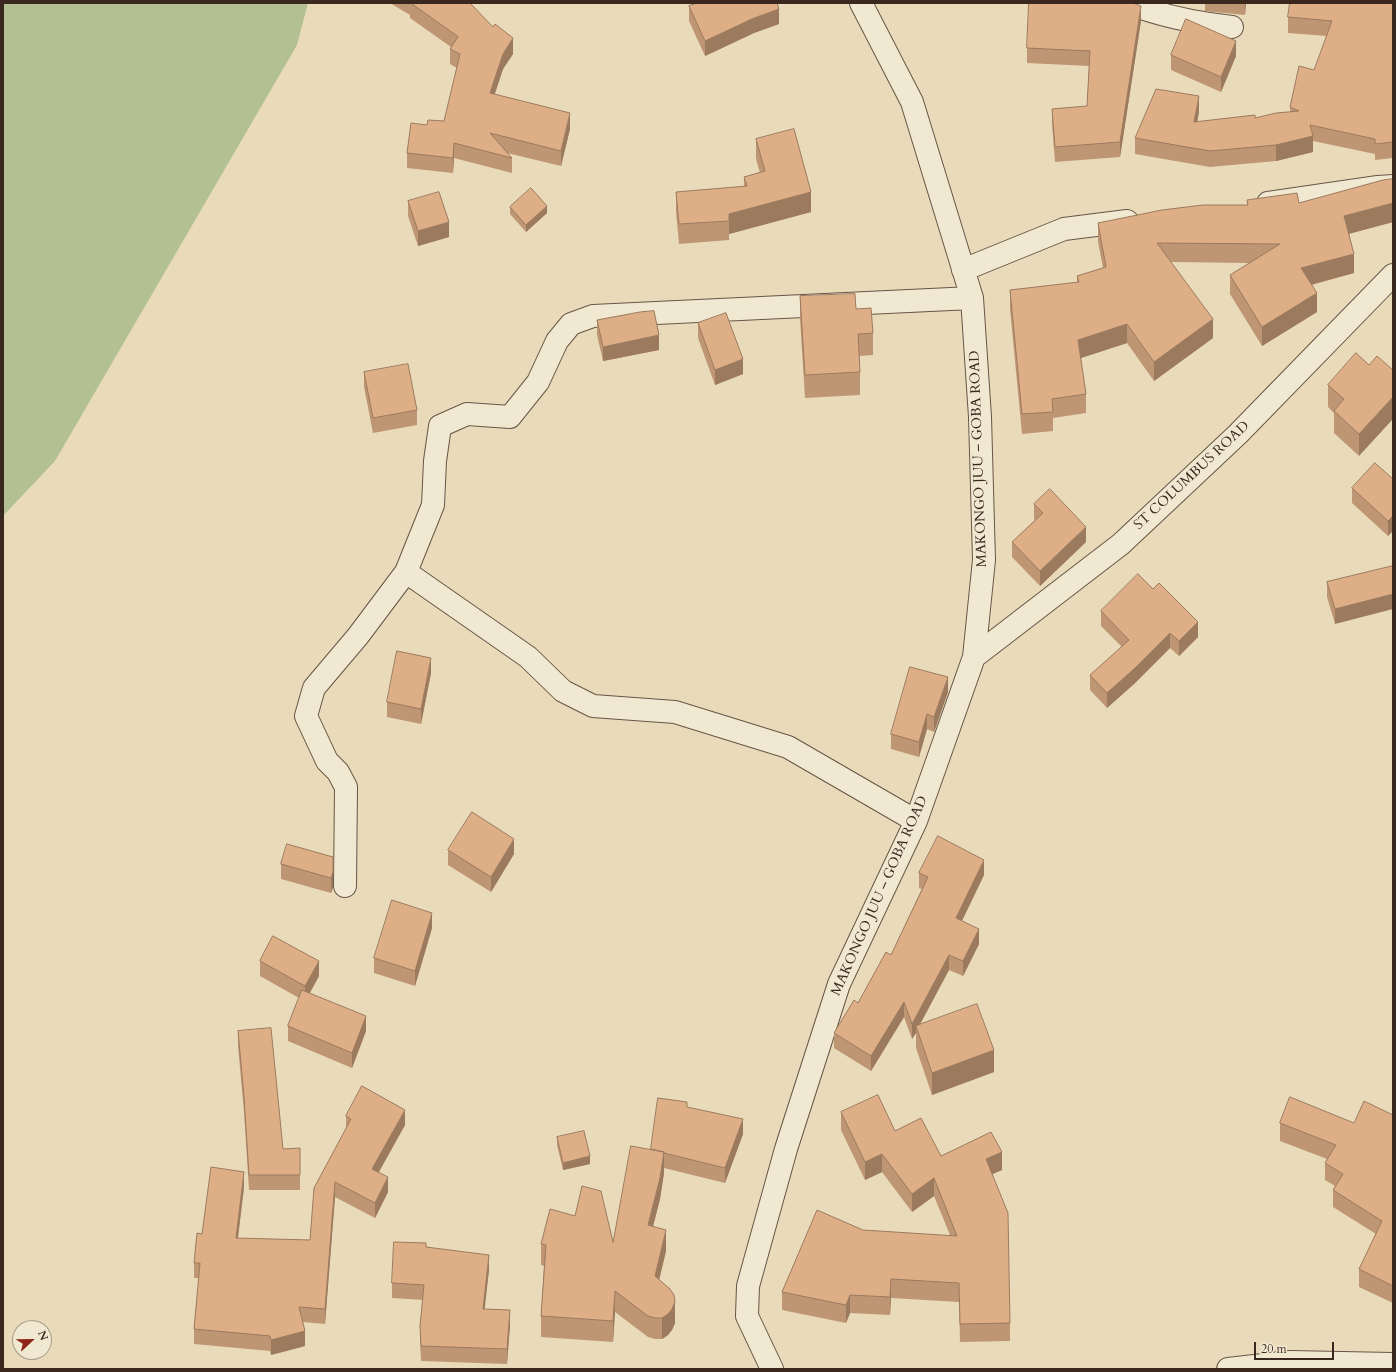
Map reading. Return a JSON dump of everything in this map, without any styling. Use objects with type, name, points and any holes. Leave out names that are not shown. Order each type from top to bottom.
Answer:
[{"type":"street","name":"MAKONGO JUU – GOBA ROAD","points":[[772,1369],[747,1316],[748,1286],[786,1149],[839,984],[916,821],[974,657],[984,560],[980,418],[972,298],[912,102],[861,3]]},
{"type":"street","points":[[1128,3],[1146,10],[1205,24],[1232,27]]},
{"type":"street","points":[[1250,206],[1393,186]]},
{"type":"street","points":[[963,270],[1064,229],[1143,219]]},
{"type":"street","name":"ST COLUMBUS ROAD","points":[[974,657],[1121,544],[1238,434],[1393,275]]},
{"type":"street","points":[[345,886],[346,787],[338,772],[324,756],[306,716],[314,688],[358,636],[406,572],[434,506],[435,462],[440,426],[467,414],[510,417],[538,382],[557,341],[571,324],[594,316],[972,298]]},
{"type":"street","points":[[406,572],[528,657],[563,691],[594,706],[675,712],[788,747],[916,821]]},
{"type":"street","points":[[1228,1369],[1290,1362],[1393,1364]]},
{"type":"green space","points":[[3,3],[308,3],[297,45],[55,461],[3,516]]},
{"type":"building","points":[[411,3],[470,3],[493,27],[495,24],[513,38],[503,54],[490,93],[570,113],[561,151],[490,133],[512,158],[454,143],[453,158],[407,153],[411,123],[427,125],[428,120],[444,121],[460,54],[450,49],[458,37]]},
{"type":"building","points":[[698,3],[777,3],[779,9],[754,18],[705,41],[689,6]]},
{"type":"building","points":[[1029,3],[1133,3],[1141,6],[1120,142],[1055,147],[1052,109],[1087,106],[1090,51],[1027,48]]},
{"type":"building","points":[[1290,3],[1393,3],[1393,142],[1375,144],[1375,139],[1310,125],[1313,136],[1276,145],[1210,151],[1135,138],[1156,89],[1199,96],[1194,122],[1255,115],[1255,118],[1276,113],[1299,111],[1290,107],[1299,66],[1314,70],[1332,21],[1288,17]]},
{"type":"building","points":[[1186,19],[1236,41],[1221,77],[1171,55]]},
{"type":"building","points":[[794,129],[811,192],[729,214],[729,221],[679,224],[676,192],[747,186],[744,177],[765,171],[756,139]]},
{"type":"building","points":[[1393,179],[1393,203],[1344,216],[1354,254],[1301,268],[1317,293],[1262,327],[1230,275],[1280,244],[1157,243],[1213,319],[1154,362],[1127,324],[1078,340],[1086,394],[1052,399],[1053,412],[1022,414],[1010,290],[1079,282],[1077,276],[1106,267],[1098,223],[1162,210],[1203,205],[1248,205],[1247,200],[1297,193],[1299,203],[1383,180]]},
{"type":"building","points":[[531,188],[547,206],[526,225],[510,207]]},
{"type":"building","points":[[439,192],[449,222],[418,231],[408,201]]},
{"type":"building","points":[[855,294],[856,309],[871,308],[873,333],[858,334],[860,372],[805,375],[800,296]]},
{"type":"building","points":[[654,311],[659,335],[603,347],[597,320]]},
{"type":"building","points":[[726,313],[743,359],[715,370],[698,323]]},
{"type":"building","points":[[1356,353],[1369,365],[1377,356],[1393,370],[1393,397],[1359,434],[1334,411],[1344,399],[1328,385]]},
{"type":"building","points":[[408,364],[417,410],[373,418],[364,372]]},
{"type":"building","points":[[1375,463],[1393,479],[1393,516],[1388,521],[1352,488]]},
{"type":"building","points":[[1050,489],[1086,527],[1040,571],[1012,542],[1043,513],[1034,504]]},
{"type":"building","points":[[1393,566],[1393,594],[1335,609],[1327,582]]},
{"type":"building","points":[[1138,574],[1153,589],[1159,583],[1198,622],[1179,641],[1170,633],[1134,669],[1107,693],[1090,675],[1129,640],[1101,611]]},
{"type":"building","points":[[397,651],[431,658],[421,709],[387,702]]},
{"type":"building","points":[[910,667],[948,677],[934,717],[927,714],[919,742],[891,734]]},
{"type":"building","points":[[472,812],[514,839],[491,877],[448,850]]},
{"type":"building","points":[[938,836],[984,860],[956,918],[979,929],[963,961],[949,955],[912,1024],[904,1002],[871,1056],[834,1033],[854,1000],[858,1003],[886,952],[891,955],[928,877],[919,873]]},
{"type":"building","points":[[287,844],[333,857],[333,872],[331,878],[281,864]]},
{"type":"building","points":[[392,900],[432,913],[415,971],[374,958]]},
{"type":"building","points":[[273,936],[319,961],[305,986],[260,961]]},
{"type":"building","points":[[302,990],[366,1016],[352,1053],[288,1026]]},
{"type":"building","points":[[977,1004],[994,1050],[932,1073],[916,1026]]},
{"type":"building","points":[[271,1028],[283,1149],[300,1148],[300,1175],[249,1175],[238,1031]]},
{"type":"building","points":[[362,1086],[405,1110],[372,1169],[388,1177],[375,1203],[335,1182],[325,1309],[299,1307],[305,1331],[271,1340],[270,1336],[194,1329],[200,1263],[194,1263],[197,1233],[202,1234],[211,1167],[244,1172],[236,1238],[310,1240],[314,1188],[351,1119],[346,1116]]},
{"type":"building","points":[[878,1095],[895,1131],[921,1118],[941,1156],[991,1132],[1002,1152],[986,1159],[1008,1213],[1010,1323],[960,1324],[959,1283],[891,1279],[890,1297],[850,1295],[846,1305],[782,1292],[817,1210],[863,1230],[957,1236],[934,1178],[912,1194],[882,1154],[865,1162],[841,1112]]},
{"type":"building","points":[[1290,1097],[1354,1123],[1364,1101],[1393,1115],[1393,1286],[1359,1269],[1382,1221],[1333,1190],[1343,1174],[1325,1163],[1336,1145],[1280,1123]]},
{"type":"building","points":[[658,1098],[687,1102],[687,1107],[743,1119],[725,1168],[651,1149]]},
{"type":"building","points":[[584,1131],[590,1156],[563,1163],[557,1137]]},
{"type":"building","points":[[631,1146],[664,1152],[660,1178],[648,1225],[666,1230],[655,1276],[670,1289],[674,1295],[675,1302],[672,1309],[662,1318],[648,1316],[615,1291],[613,1321],[541,1316],[546,1245],[541,1244],[550,1209],[575,1216],[582,1186],[601,1191],[613,1242]]},
{"type":"building","points":[[394,1242],[426,1243],[426,1247],[489,1255],[483,1309],[510,1310],[507,1349],[421,1346],[420,1326],[424,1285],[392,1283]]}]
